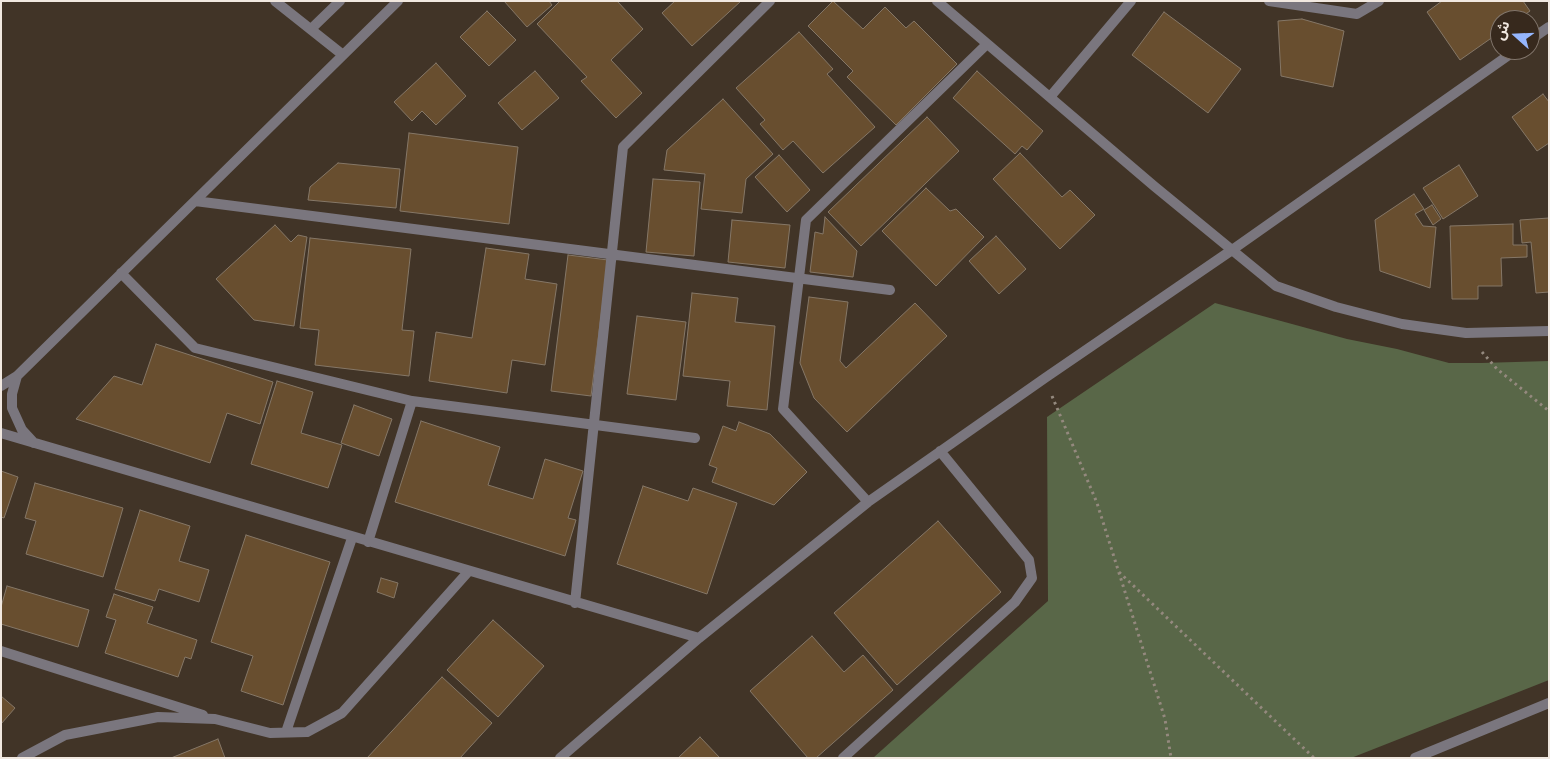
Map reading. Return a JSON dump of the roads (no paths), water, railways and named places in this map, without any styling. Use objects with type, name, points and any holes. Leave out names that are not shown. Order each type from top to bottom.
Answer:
[{"type":"street","points":[[275,1],[344,55]]},
{"type":"street","points":[[311,29],[340,1]]},
{"type":"street","points":[[1,386],[16,376],[398,1]]},
{"type":"street","points":[[575,602],[623,147],[770,1]]},
{"type":"street","points":[[937,1],[1276,286],[1336,307],[1402,324],[1466,333],[1549,331]]},
{"type":"street","points":[[1050,97],[1131,1]]},
{"type":"street","points":[[1269,1],[1357,14],[1379,1]]},
{"type":"street","points":[[868,502],[783,409],[806,220],[987,44]]},
{"type":"street","points":[[560,758],[699,638],[868,502],[1044,378],[1232,250],[1502,60]]},
{"type":"street","points":[[195,201],[890,290]]},
{"type":"street","points":[[121,274],[195,348],[412,401],[696,438]]},
{"type":"street","points":[[16,376],[12,394],[12,408],[22,430],[35,443]]},
{"type":"street","points":[[368,542],[412,401]]},
{"type":"street","points":[[1,433],[352,538],[699,638]]},
{"type":"street","points":[[843,758],[1015,602],[1032,578],[1030,560],[940,451]]},
{"type":"street","points":[[286,732],[352,538]]},
{"type":"street","points":[[1,652],[215,719],[270,733],[307,732],[342,713],[468,572]]},
{"type":"street","points":[[1415,758],[1549,703]]},
{"type":"street","points":[[22,758],[65,736],[158,717],[215,719]]}]
